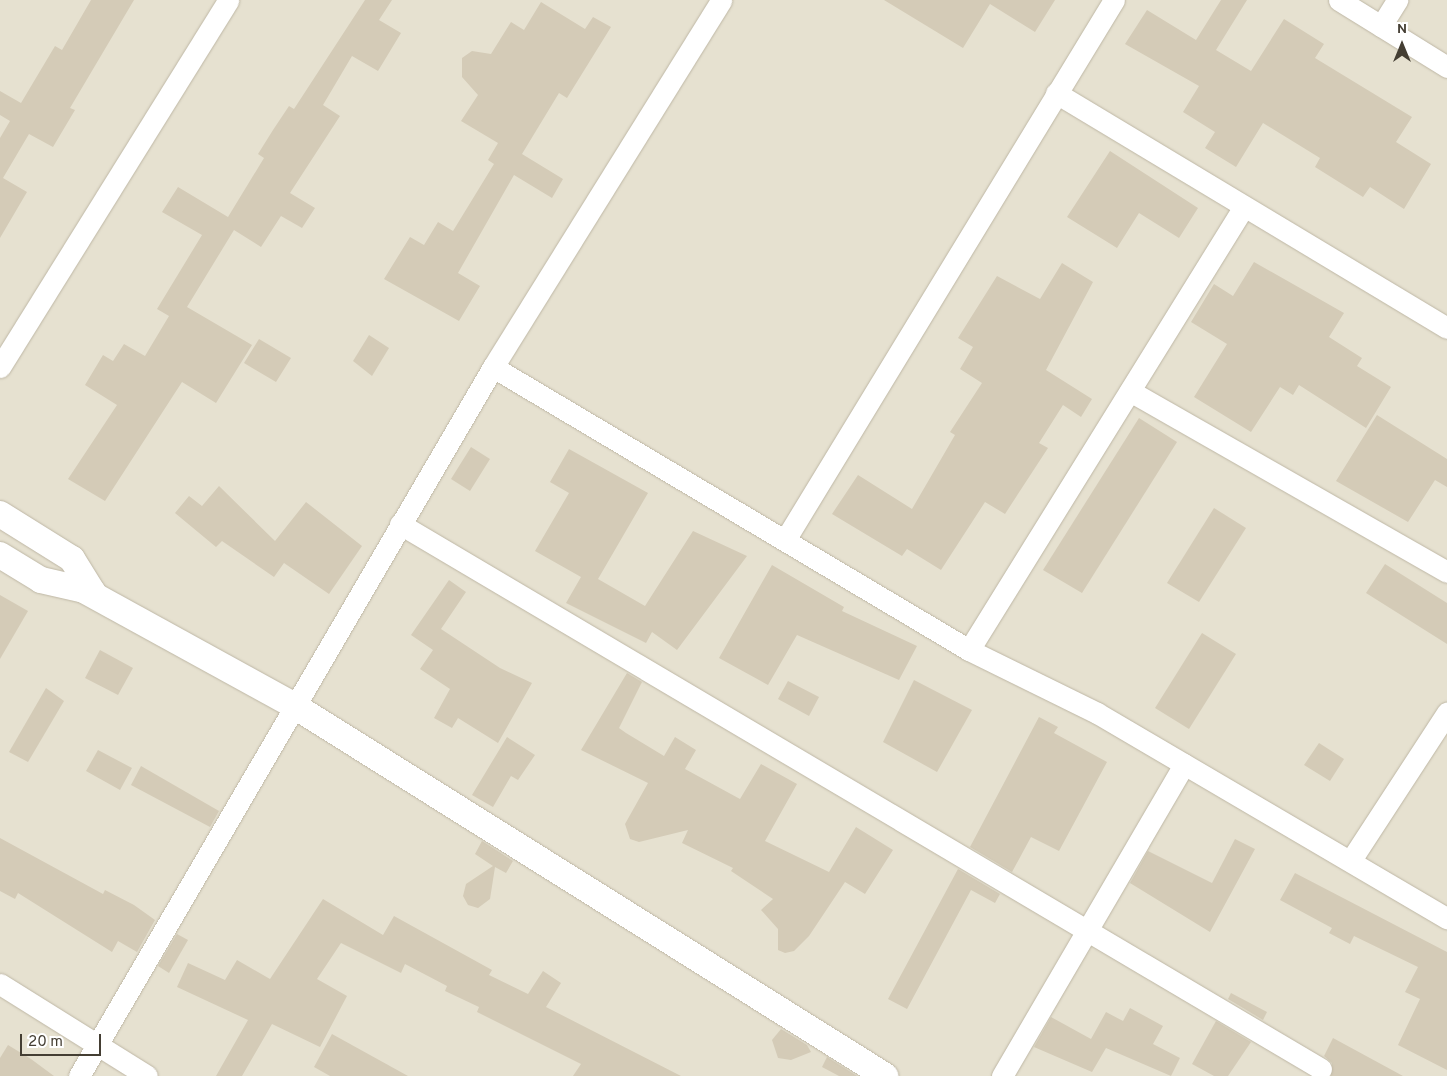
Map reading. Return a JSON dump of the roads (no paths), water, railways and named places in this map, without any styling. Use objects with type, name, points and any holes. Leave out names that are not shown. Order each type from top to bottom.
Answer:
[{"type":"street","points":[[0,367],[228,0]]},
{"type":"street","points":[[79,1076],[99,1046],[293,705],[493,366],[720,0]]},
{"type":"street","points":[[785,540],[1114,0]]},
{"type":"street","points":[[1339,0],[1447,66]]},
{"type":"street","points":[[1381,26],[1397,0]]},
{"type":"street","points":[[1056,93],[1243,208],[1447,328]]},
{"type":"street","points":[[969,650],[1243,208]]},
{"type":"street","points":[[493,366],[969,650],[1184,764],[1351,860],[1447,918]]},
{"type":"street","points":[[1130,391],[1447,572]]},
{"type":"street","points":[[0,514],[72,559],[93,592],[41,580],[0,555]]},
{"type":"street","points":[[400,524],[1086,933],[1321,1069]]},
{"type":"street","points":[[84,590],[293,705],[885,1076]]},
{"type":"street","points":[[1351,860],[1447,713]]},
{"type":"street","points":[[1002,1076],[1184,764]]},
{"type":"street","points":[[0,984],[147,1076]]}]
